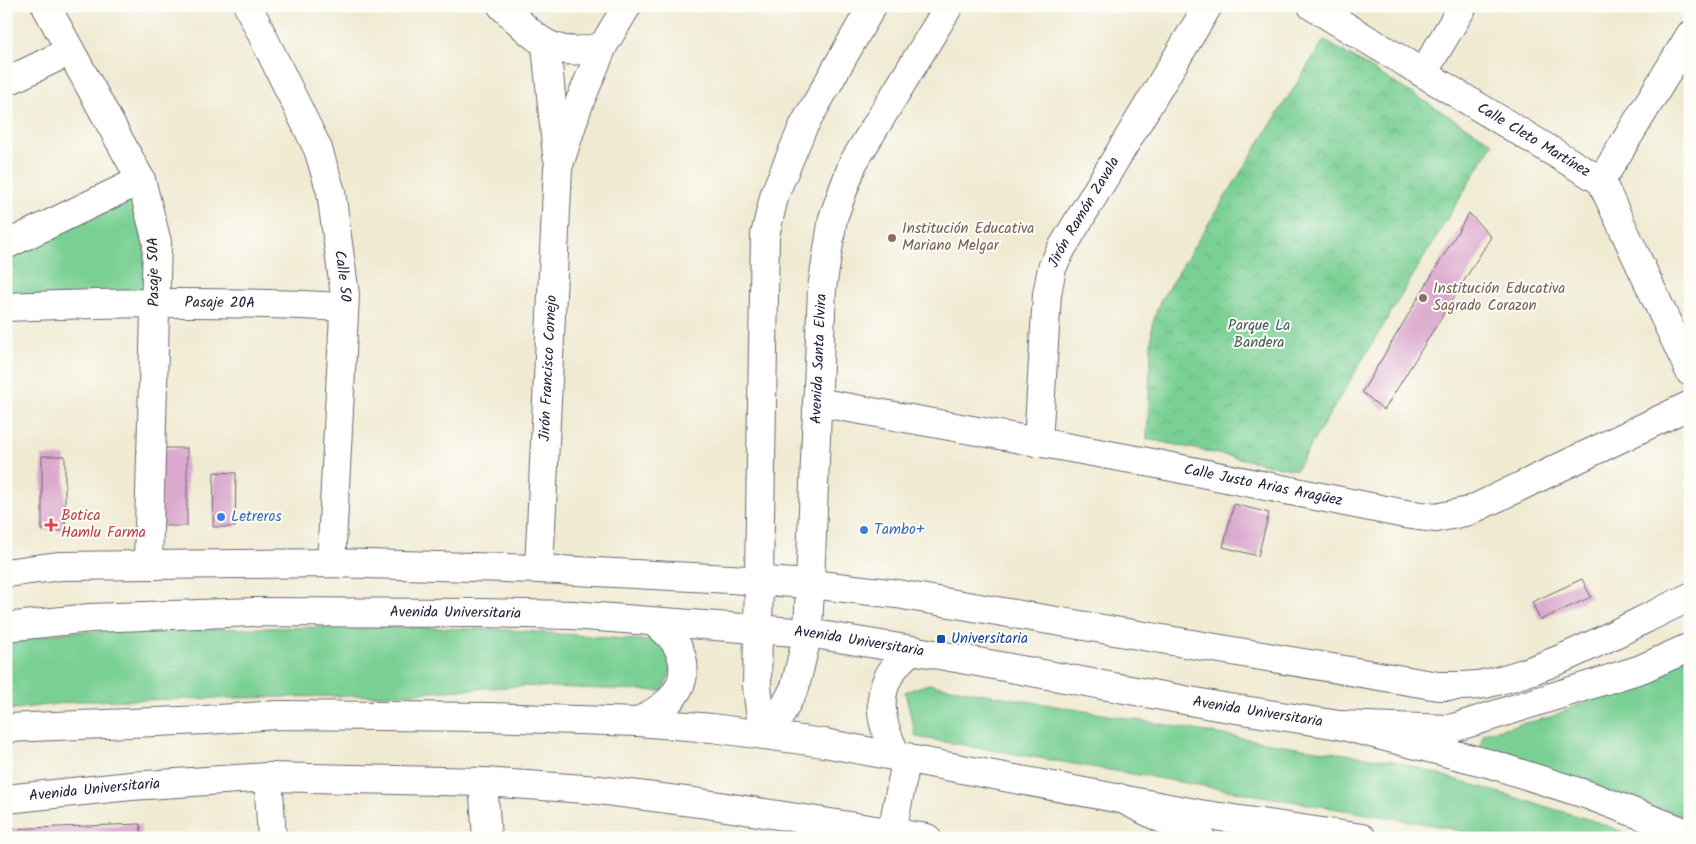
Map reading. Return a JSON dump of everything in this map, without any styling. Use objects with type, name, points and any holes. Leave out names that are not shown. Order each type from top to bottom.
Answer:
[{"type":"main road","name":"Pasaje 50A","points":[[46,6],[140,180],[157,242],[148,564]]},
{"type":"main road","name":"Calle 50","points":[[248,6],[292,92],[321,157],[331,192],[342,274],[344,307],[331,563]]},
{"type":"main road","points":[[502,6],[546,45],[563,50],[583,52],[603,46]]},
{"type":"main road","name":"Jirón Francisco Cornejo","points":[[558,168],[578,106],[603,46],[627,6]]},
{"type":"main road","points":[[766,734],[757,687],[764,235],[775,194],[803,127],[872,6]]},
{"type":"main road","name":"Avenida Santa Elvira","points":[[766,734],[795,687],[808,634],[822,288],[833,218],[853,163],[949,6]]},
{"type":"main road","name":"Jirón Ramón Zavala","points":[[1038,443],[1047,294],[1052,268],[1066,241],[1208,6]]},
{"type":"main road","name":"Calle Cleto Martínez","points":[[1312,6],[1601,181],[1690,372]]},
{"type":"main road","points":[[1422,73],[1462,6]]},
{"type":"main road","points":[[1601,181],[1690,35]]},
{"type":"main road","name":"Jirón Francisco Cornejo","points":[[539,569],[558,168],[546,45]]},
{"type":"main road","points":[[6,82],[70,51]]},
{"type":"main road","points":[[6,245],[140,180]]},
{"type":"main road","name":"Pasaje 20A","points":[[6,307],[155,302],[256,302],[344,307]]},
{"type":"main road","name":"Calle Justo Arias Aragüez","points":[[817,402],[1142,461],[1405,514],[1436,518],[1451,516],[1491,501],[1690,405]]},
{"type":"main road","points":[[6,573],[60,566],[331,563],[539,569],[811,584],[897,594],[1438,686],[1482,685],[1551,663],[1690,597]]},
{"type":"main road","name":"Avenida Universitaria","points":[[6,627],[90,618],[254,612],[479,612],[572,615],[759,628],[808,634],[912,650],[1217,706],[1339,725],[1491,764],[1588,795],[1690,834]]},
{"type":"main road","points":[[638,722],[670,699],[679,687],[683,672],[682,656],[676,642],[666,630],[653,622]]},
{"type":"main road","points":[[1339,725],[1450,729],[1640,669],[1690,647]]},
{"type":"main road","points":[[892,832],[902,756],[882,723],[881,706],[883,690],[891,674],[899,660],[912,650]]},
{"type":"main road","points":[[6,728],[205,720],[278,714],[490,717],[638,722],[766,734],[902,756],[1200,814],[1362,838]]},
{"type":"main road","points":[[268,778],[272,838]]},
{"type":"main road","name":"Avenida Universitaria","points":[[6,799],[131,786],[268,778],[484,782],[627,794],[928,838]]},
{"type":"main road","points":[[484,782],[487,838]]},
{"type":"main road","points":[[1120,798],[1201,838]]},
{"type":"green space","name":"Parque La Bandera","points":[[1324,40],[1493,143],[1296,470],[1147,439],[1152,325],[1160,301]]},
{"type":"green space","points":[[133,196],[144,244],[147,292],[6,299],[6,255]]},
{"type":"green space","points":[[365,626],[511,630],[663,642],[676,657],[663,691],[520,686],[385,695],[81,701],[6,710],[6,640],[71,632]]},
{"type":"green space","points":[[1690,656],[1690,819],[1478,751],[1484,733],[1551,717]]},
{"type":"green space","points":[[928,684],[1276,744],[1394,761],[1597,822],[1638,838],[1488,838],[1444,827],[916,737],[905,692]]},
{"type":"building","points":[[1469,213],[1491,237],[1384,410],[1362,392]]},
{"type":"building","points":[[161,448],[187,448],[187,526],[161,526]]},
{"type":"building","points":[[42,456],[65,456],[65,531],[42,530]]},
{"type":"building","points":[[214,472],[236,473],[235,527],[213,527]]},
{"type":"building","points":[[1234,504],[1269,513],[1258,556],[1223,547]]},
{"type":"building","points":[[1582,579],[1591,597],[1540,620],[1532,602]]},
{"type":"building","points":[[140,824],[142,838],[6,838],[6,829]]},
{"type":"place","name":"Institución Educativa Mariano Melgar","points":[[892,238]]},
{"type":"place","name":"Institución Educativa Sagrado Corazon","points":[[1423,298]]},
{"type":"place","name":"Letreros","points":[[221,517]]},
{"type":"place","name":"Botica Hamlu Farma","points":[[51,525]]},
{"type":"place","name":"Tambo+","points":[[864,530]]},
{"type":"place","name":"Universitaria","points":[[941,639]]}]
